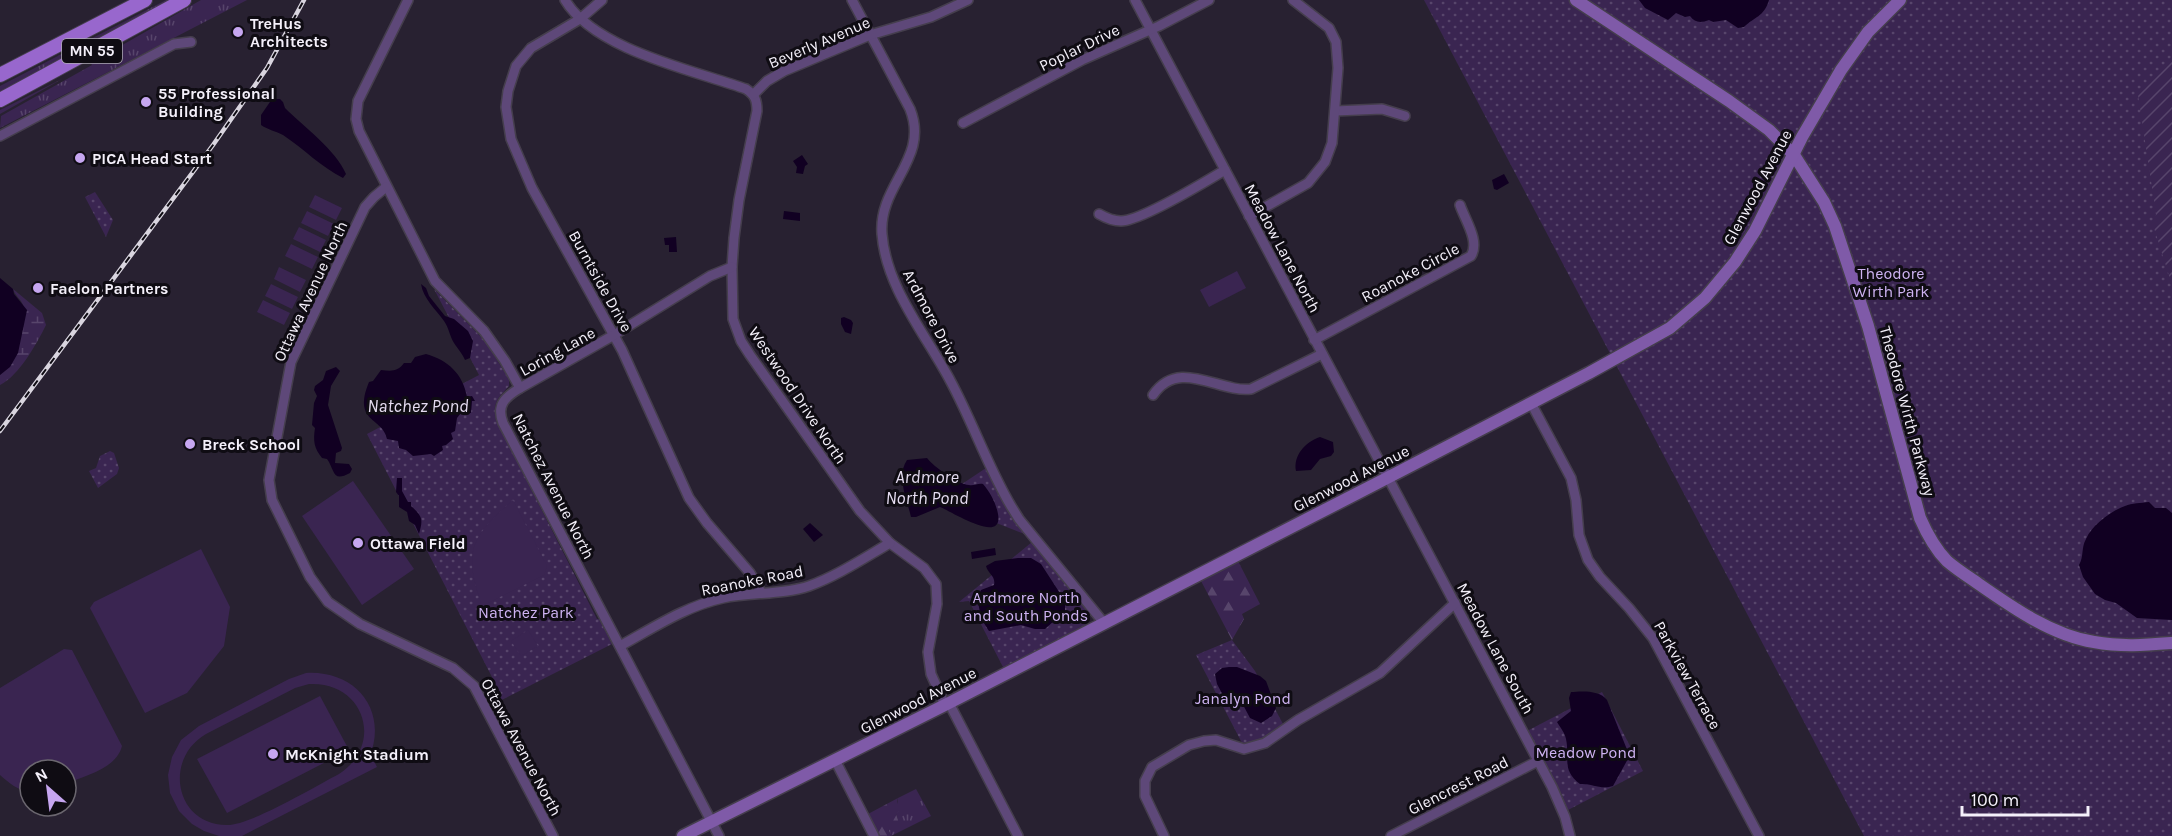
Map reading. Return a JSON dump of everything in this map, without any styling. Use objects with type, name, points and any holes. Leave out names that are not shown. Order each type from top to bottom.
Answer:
[{"type":"main road","name":"MN 55","points":[[0,75],[145,0]]},
{"type":"main road","name":"MN 55","points":[[0,100],[184,0]]},
{"type":"street","name":"Natchez Avenue North","points":[[408,0],[357,107],[356,118],[362,139],[435,281],[484,331],[520,388],[508,395],[501,403],[503,423],[718,836]]},
{"type":"street","points":[[565,0],[580,19],[601,34],[641,53],[746,89],[754,94]]},
{"type":"street","name":"Burntside Drive","points":[[602,0],[580,19],[531,48],[522,56],[516,66],[508,91],[508,124],[517,156],[532,188],[614,335],[689,498],[707,524],[750,573],[761,592]]},
{"type":"street","name":"Ardmore Drive","points":[[852,0],[910,109],[915,123],[913,149],[889,198],[883,217],[883,242],[893,276],[951,382],[1011,506],[1019,519],[1104,623]]},
{"type":"street","name":"Beverly Avenue","points":[[754,94],[774,76],[870,35],[931,17],[968,0]]},
{"type":"street","name":"Meadow Lane North","points":[[1135,0],[1322,354]]},
{"type":"street","name":"Poplar Drive","points":[[963,123],[1082,60],[1209,0]]},
{"type":"street","points":[[1249,216],[1301,188],[1320,170],[1332,143],[1338,56],[1334,34],[1317,16],[1293,0]]},
{"type":"street","name":"Theodore Wirth Parkway","points":[[1576,0],[1729,101],[1769,130],[1794,155],[1824,202],[1835,226],[1868,326],[1920,518],[1925,531],[1948,562],[2046,626],[2071,636],[2116,646],[2172,643]]},
{"type":"street","name":"Glenwood Avenue","points":[[683,836],[947,704],[1650,340],[1694,309],[1735,262],[1755,231],[1818,109],[1855,49],[1881,18],[1900,0]]},
{"type":"street","points":[[0,136],[174,44],[191,42]]},
{"type":"street","name":"Westwood Drive North","points":[[754,94],[757,111],[739,200],[732,267],[734,320],[741,341],[860,512],[890,543],[924,567],[936,584],[937,604],[928,652],[931,674],[1018,836]]},
{"type":"street","points":[[1335,111],[1382,109],[1405,116]]},
{"type":"street","points":[[1099,214],[1113,220],[1127,220],[1170,201],[1225,170]]},
{"type":"street","name":"Ottawa Avenue North","points":[[387,187],[365,207],[291,362],[269,480],[272,500],[310,577],[328,602],[350,619],[453,668],[474,686],[553,836]]},
{"type":"street","name":"Roanoke Circle","points":[[1314,340],[1472,256],[1474,242],[1460,205]]},
{"type":"street","name":"Loring Lane","points":[[520,388],[614,335],[710,276],[732,267]]},
{"type":"street","points":[[1153,395],[1161,385],[1186,378],[1210,381],[1244,390],[1251,389],[1322,354],[1381,467],[1389,477]]},
{"type":"street","name":"Parkview Terrace","points":[[1531,403],[1571,478],[1579,535],[1588,560],[1653,638],[1759,836]]},
{"type":"street","name":"Meadow Lane South","points":[[1389,477],[1538,761],[1559,803],[1570,836]]},
{"type":"street","name":"Roanoke Road","points":[[620,645],[700,604],[726,597],[809,586],[890,543]]},
{"type":"street","points":[[1164,836],[1145,796],[1145,781],[1152,767],[1168,756],[1204,741],[1216,740],[1244,748],[1265,743],[1298,720],[1380,673],[1455,603]]},
{"type":"street","points":[[835,760],[874,836]]},
{"type":"street","name":"Glencrest Road","points":[[1391,836],[1538,761]]},
{"type":"green space","points":[[166,0],[172,0],[0,93],[0,86]]},
{"type":"green space","points":[[201,0],[247,0],[0,128],[1,116]]},
{"type":"green space","name":"Theodore Wirth Park","points":[[1424,0],[2172,0],[2172,836],[1864,836]]},
{"type":"green space","points":[[2172,61],[2172,285],[2154,228],[2156,214],[2138,95]]},
{"type":"green space","points":[[62,79],[0,114],[0,110]]},
{"type":"green space","points":[[95,192],[113,220],[106,237],[85,197]]},
{"type":"green space","points":[[315,195],[342,208],[336,220],[309,207]]},
{"type":"green space","points":[[307,211],[334,224],[328,236],[301,223]]},
{"type":"green space","points":[[299,227],[326,240],[320,252],[293,239]]},
{"type":"green space","points":[[291,244],[318,257],[312,269],[285,256]]},
{"type":"green space","points":[[279,267],[306,280],[300,292],[274,279]]},
{"type":"green space","points":[[1237,271],[1246,288],[1209,307],[1200,290]]},
{"type":"green space","points":[[271,284],[298,297],[292,309],[265,296]]},
{"type":"green space","points":[[13,289],[42,313],[46,325],[21,367],[0,385],[0,375],[11,364],[16,354],[24,320],[23,305]]},
{"type":"green space","name":"Natchez Park","points":[[434,289],[485,341],[509,379],[509,386],[495,405],[496,420],[597,619],[612,644],[492,705],[481,686],[493,679],[367,434],[479,375]]},
{"type":"green space","points":[[263,300],[290,313],[284,325],[257,312]]},
{"type":"green space","points":[[110,451],[114,453],[119,468],[117,474],[98,488],[89,471],[96,468],[100,456]]},
{"type":"green space","points":[[986,468],[1009,511],[1027,535],[938,500]]},
{"type":"green space","name":"Ottawa Field","points":[[353,481],[414,569],[362,605],[302,516]]},
{"type":"green space","points":[[513,500],[547,566],[544,575],[482,606],[473,572],[474,547],[487,525]]},
{"type":"green space","name":"Ardmore North and South Ponds","points":[[1032,542],[1084,606],[1090,618],[1084,627],[1004,669],[969,601],[959,602]]},
{"type":"green space","points":[[201,549],[230,607],[224,646],[187,693],[145,713],[90,608],[94,602]]},
{"type":"green space","points":[[1238,561],[1260,604],[1242,614],[1244,619],[1232,640],[1201,581]]},
{"type":"green space","points":[[528,630],[538,646],[521,656],[511,641]]},
{"type":"green space","name":"Janalyn Pond","points":[[1232,640],[1255,671],[1283,724],[1264,738],[1254,742],[1242,743],[1196,655]]},
{"type":"green space","points":[[64,649],[72,650],[122,746],[119,754],[107,766],[78,779],[78,758],[18,758],[18,788],[14,786],[0,775],[0,688]]},
{"type":"green space","points":[[306,673],[324,674],[340,678],[364,697],[375,724],[374,741],[369,758],[372,757],[377,767],[242,836],[219,836],[192,824],[179,811],[170,793],[168,775],[172,757],[181,740],[199,726],[289,679]],"holes":[[[309,684],[328,686],[343,693],[355,703],[362,717],[364,732],[361,747],[353,761],[339,774],[283,804],[238,823],[227,825],[209,822],[196,814],[186,803],[181,789],[180,774],[184,759],[192,745],[206,734],[295,688]]]},
{"type":"green space","name":"Meadow Pond","points":[[1602,692],[1643,771],[1568,810],[1527,731]]},
{"type":"green space","name":"McKnight Stadium","points":[[320,696],[349,750],[227,813],[197,759]]},
{"type":"green space","points":[[916,789],[931,816],[891,836],[888,829],[898,820],[896,814],[898,798]]},
{"type":"green space","points":[[898,798],[900,810],[896,814],[897,831],[888,829],[891,836],[880,836],[868,814]]},
{"type":"water","points":[[1639,0],[1769,0],[1762,13],[1744,27],[1738,28],[1726,20],[1698,22],[1690,16],[1685,17],[1676,13],[1668,20],[1645,8]]},
{"type":"water","points":[[272,99],[280,99],[285,108],[327,147],[346,174],[343,178],[327,169],[283,135],[261,125],[261,115]]},
{"type":"water","points":[[802,155],[808,164],[803,174],[796,173],[797,167],[793,161]]},
{"type":"water","points":[[1504,174],[1509,183],[1497,190],[1494,189],[1492,180]]},
{"type":"water","points":[[784,211],[800,213],[800,221],[783,219]]},
{"type":"water","points":[[676,237],[677,252],[669,252],[669,245],[665,245],[664,238]]},
{"type":"water","points":[[0,278],[13,289],[14,294],[27,310],[18,353],[10,367],[0,375]]},
{"type":"water","points":[[421,284],[445,316],[454,319],[468,331],[473,341],[470,358],[465,360],[446,324],[427,299]]},
{"type":"water","points":[[844,317],[853,323],[851,334],[845,332],[841,324],[841,318]]},
{"type":"water","name":"Natchez Pond","points":[[426,354],[448,364],[462,381],[467,397],[472,396],[475,401],[472,401],[471,413],[460,414],[457,418],[455,431],[451,433],[453,439],[442,446],[443,450],[434,456],[431,454],[413,456],[399,448],[398,441],[387,439],[380,427],[370,418],[364,405],[365,395],[369,382],[373,381],[381,370],[397,369],[404,363],[411,363],[415,357]]},
{"type":"water","points":[[336,367],[340,371],[331,386],[328,405],[342,448],[336,453],[335,463],[349,464],[352,469],[350,473],[340,477],[335,474],[327,459],[322,458],[317,451],[314,441],[315,428],[312,425],[317,396],[315,386],[323,380],[326,371]]},
{"type":"water","points":[[1320,437],[1333,442],[1334,452],[1331,456],[1320,459],[1311,470],[1296,471],[1296,460],[1301,450]]},
{"type":"water","name":"Ardmore North Pond","points":[[927,458],[959,482],[971,485],[983,484],[996,506],[998,523],[993,527],[985,527],[940,507],[911,517],[903,488],[902,473],[907,460]]},
{"type":"water","points":[[397,478],[402,478],[402,491],[421,518],[419,534],[415,525],[409,521],[407,512],[399,507],[399,496],[396,492]]},
{"type":"water","points":[[2149,502],[2155,508],[2166,508],[2172,513],[2172,620],[2137,618],[2116,603],[2105,600],[2095,594],[2083,577],[2079,565],[2084,542],[2097,524],[2120,508]]},
{"type":"water","points":[[810,523],[823,535],[814,542],[803,529]]},
{"type":"water","points":[[995,548],[996,555],[972,559],[971,552]]},
{"type":"water","points":[[1031,558],[1041,564],[1065,601],[1065,611],[1045,629],[1021,625],[989,631],[981,617],[979,606],[981,590],[994,585],[994,579],[986,566],[995,561]]},
{"type":"water","name":"Janalyn Pond","points":[[1237,667],[1260,676],[1266,681],[1276,708],[1272,716],[1261,723],[1250,718],[1241,701],[1225,699],[1217,684],[1215,674],[1222,668]]},
{"type":"water","name":"Meadow Pond","points":[[1585,691],[1600,694],[1607,700],[1629,757],[1613,786],[1580,784],[1570,774],[1564,732],[1557,722],[1571,711],[1569,698],[1571,692]]},
{"type":"railway","points":[[0,431],[213,145],[267,68],[304,0]]},
{"type":"place","name":"TreHus Architects","points":[[238,32]]},
{"type":"place","name":"55 Professional Building","points":[[146,102]]},
{"type":"place","name":"PICA Head Start","points":[[80,158]]},
{"type":"place","name":"Faelon Partners","points":[[38,288]]},
{"type":"place","name":"Breck School","points":[[190,444]]},
{"type":"place","name":"Ottawa Field","points":[[358,543]]},
{"type":"place","name":"McKnight Stadium","points":[[273,754]]}]
